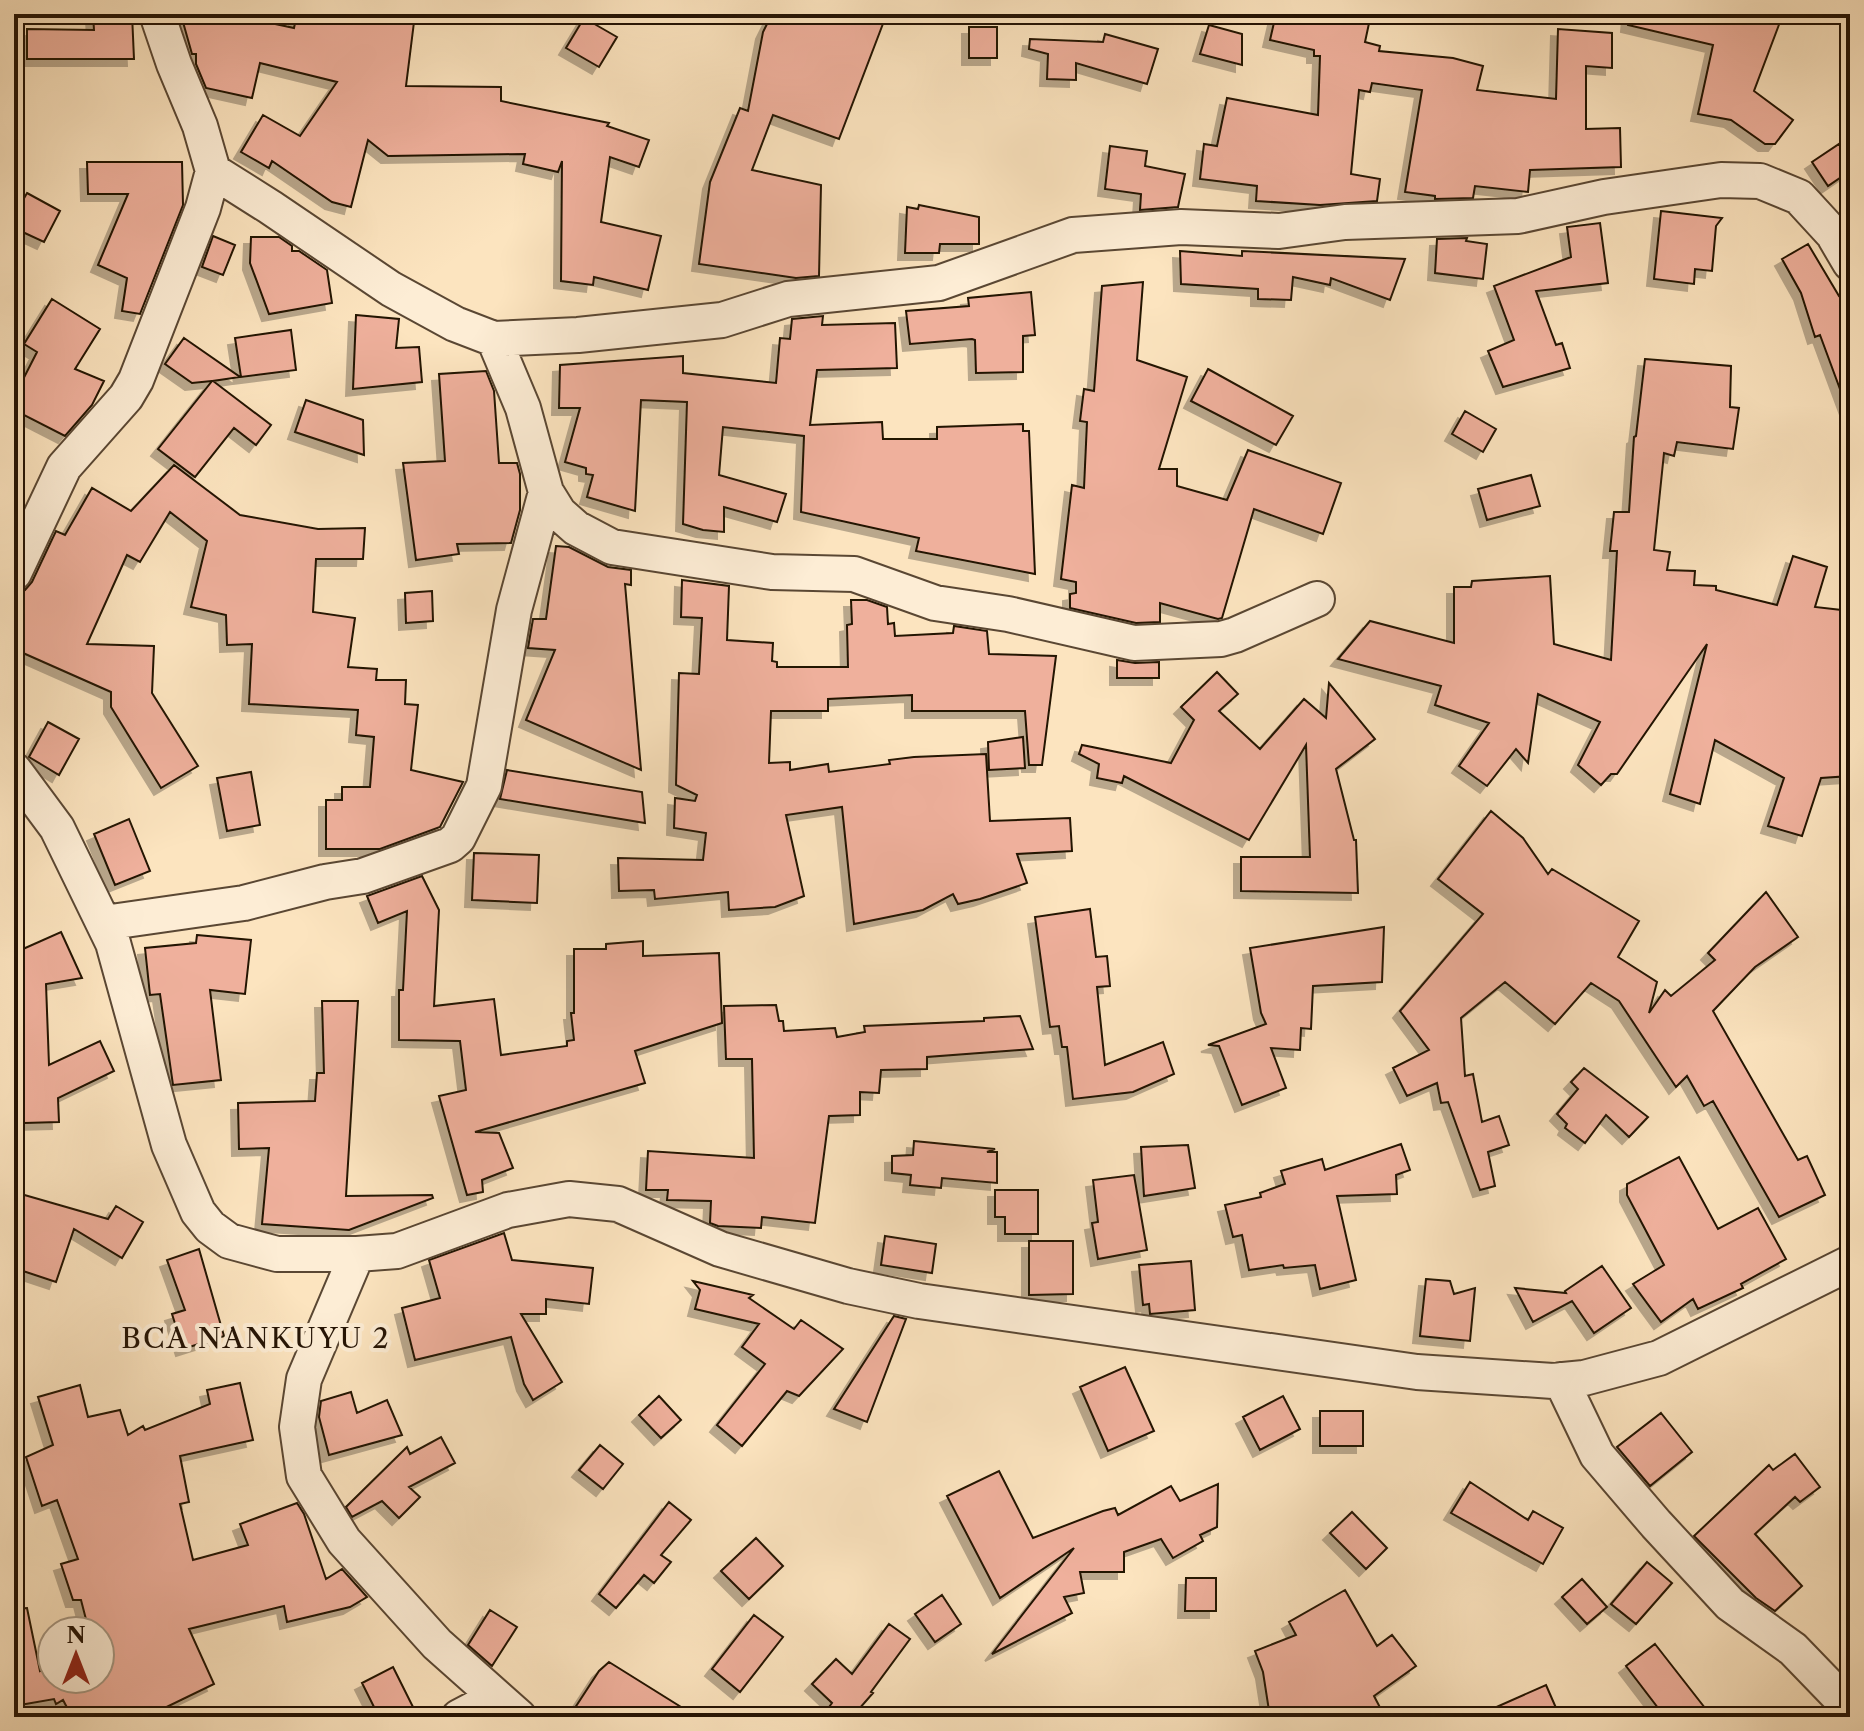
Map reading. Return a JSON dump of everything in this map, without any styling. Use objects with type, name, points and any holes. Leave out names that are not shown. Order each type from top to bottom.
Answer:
[{"type":"street","points":[[14,573],[64,467],[126,397],[136,380],[203,208],[213,171],[200,126],[186,97],[157,14]]},
{"type":"street","points":[[213,171],[391,289],[455,324],[494,339],[578,335],[722,320],[788,299],[939,283],[1073,235],[1181,227],[1279,231],[1345,222],[1518,216],[1604,197],[1721,180],[1760,181],[1799,197],[1833,234],[1850,263]]},
{"type":"street","points":[[494,339],[523,408],[546,492],[559,513],[576,528],[612,547],[772,572],[854,574],[935,603],[1008,614],[1134,643],[1221,639],[1317,599]]},
{"type":"street","points":[[104,923],[244,903],[325,882],[363,876],[450,845],[458,838],[484,786],[514,610],[546,492]]},
{"type":"street","points":[[14,770],[57,828],[104,923],[117,957],[169,1145],[198,1212],[210,1227],[229,1241],[277,1254],[397,1251],[508,1210],[569,1199],[618,1204],[720,1249],[848,1286],[919,1301],[1417,1372],[1561,1380],[1617,1371],[1659,1358],[1850,1263]]},
{"type":"street","points":[[357,1254],[304,1379],[297,1427],[304,1476],[344,1541],[437,1644],[507,1707]]},
{"type":"street","points":[[1561,1380],[1597,1455],[1656,1524],[1730,1604],[1793,1649],[1850,1708]]},
{"type":"street","points":[[459,1717],[507,1707]]},
{"type":"building","points":[[93,14],[132,14],[134,59],[27,59],[27,29],[94,30]]},
{"type":"building","points":[[229,14],[294,28],[297,14],[415,14],[406,86],[501,87],[501,101],[609,123],[607,126],[649,140],[639,167],[610,157],[601,222],[661,236],[648,290],[594,277],[593,285],[561,281],[562,161],[558,172],[523,164],[525,154],[388,156],[368,140],[351,207],[332,202],[272,161],[269,168],[241,152],[263,115],[300,136],[337,82],[260,63],[252,98],[206,88],[181,15]]},
{"type":"building","points":[[772,14],[835,14],[855,16],[855,21],[884,21],[839,139],[773,115],[752,170],[821,185],[819,276],[796,278],[699,264],[710,182],[740,108],[748,111],[763,32]]},
{"type":"building","points":[[1276,14],[1371,14],[1365,42],[1380,46],[1379,51],[1453,58],[1483,66],[1477,90],[1556,99],[1558,29],[1612,33],[1612,68],[1586,66],[1586,129],[1620,128],[1621,167],[1530,170],[1528,192],[1475,186],[1473,198],[1435,199],[1435,196],[1405,192],[1422,90],[1372,83],[1370,92],[1359,90],[1351,174],[1380,179],[1377,201],[1320,205],[1256,201],[1257,186],[1200,179],[1204,144],[1217,146],[1227,98],[1318,115],[1320,56],[1314,56],[1314,50],[1270,40]]},
{"type":"building","points":[[1629,14],[1783,14],[1754,91],[1793,120],[1775,144],[1765,144],[1731,120],[1698,114],[1713,45],[1628,25]]},
{"type":"building","points":[[584,18],[617,37],[599,67],[566,48]]},
{"type":"building","points":[[1209,25],[1242,34],[1242,65],[1200,54]]},
{"type":"building","points":[[969,27],[997,27],[997,58],[969,58]]},
{"type":"building","points":[[1105,34],[1158,49],[1147,84],[1076,63],[1076,80],[1047,79],[1048,54],[1029,49],[1030,39],[1103,42]]},
{"type":"building","points":[[1839,144],[1850,161],[1850,171],[1828,186],[1812,162]]},
{"type":"building","points":[[1110,146],[1147,151],[1145,166],[1185,174],[1178,207],[1140,210],[1141,194],[1105,189]]},
{"type":"building","points":[[87,162],[182,162],[183,205],[140,314],[122,311],[127,278],[98,265],[128,194],[88,194]]},
{"type":"building","points":[[27,193],[60,211],[44,242],[14,228],[14,216]]},
{"type":"building","points":[[919,205],[979,217],[979,244],[940,244],[939,253],[905,253],[907,207],[918,209]]},
{"type":"building","points":[[1661,211],[1722,218],[1716,226],[1712,271],[1695,269],[1694,284],[1654,279]]},
{"type":"building","points":[[1600,223],[1608,283],[1536,291],[1556,345],[1562,343],[1570,368],[1503,387],[1488,351],[1514,340],[1494,286],[1571,257],[1567,227]]},
{"type":"building","points":[[213,236],[235,245],[223,275],[202,267]]},
{"type":"building","points":[[251,237],[279,237],[292,246],[292,251],[299,251],[327,270],[332,303],[269,314],[250,263]]},
{"type":"building","points":[[1467,238],[1466,241],[1487,244],[1483,279],[1435,273],[1437,239]]},
{"type":"building","points":[[1808,244],[1839,296],[1845,294],[1850,309],[1850,407],[1847,408],[1820,335],[1815,337],[1801,293],[1782,259]]},
{"type":"building","points":[[1180,251],[1242,256],[1242,251],[1405,259],[1390,300],[1331,278],[1330,285],[1293,277],[1291,300],[1258,299],[1258,289],[1181,284]]},
{"type":"building","points":[[1143,282],[1137,360],[1187,377],[1159,469],[1177,469],[1177,486],[1227,500],[1248,450],[1341,483],[1323,534],[1254,509],[1222,618],[1218,619],[1160,603],[1160,622],[1136,623],[1070,608],[1070,594],[1076,593],[1076,582],[1061,579],[1072,485],[1084,488],[1087,422],[1080,421],[1084,389],[1094,391],[1102,286]]},
{"type":"building","points":[[1031,292],[1035,335],[1023,336],[1023,372],[976,373],[975,340],[972,339],[910,344],[906,311],[969,306],[968,298]]},
{"type":"building","points":[[52,299],[100,329],[75,369],[104,381],[92,405],[65,436],[14,410],[14,397],[37,352],[24,344]]},
{"type":"building","points":[[356,315],[399,319],[396,348],[419,347],[422,382],[353,389]]},
{"type":"building","points":[[823,316],[822,325],[895,323],[897,368],[817,370],[810,425],[882,422],[883,439],[937,439],[937,427],[1023,424],[1023,431],[1029,431],[1035,574],[916,551],[919,538],[801,512],[804,436],[723,427],[719,475],[786,494],[777,522],[724,507],[724,532],[683,524],[687,402],[641,400],[635,511],[587,497],[593,475],[586,474],[586,468],[565,462],[580,408],[559,408],[560,365],[683,356],[683,373],[776,383],[780,338],[790,339],[792,319]]},
{"type":"building","points":[[291,330],[296,370],[241,377],[235,338]]},
{"type":"building","points":[[184,338],[240,377],[213,381],[271,425],[256,445],[234,428],[195,477],[158,449],[212,381],[192,383],[165,364]]},
{"type":"building","points":[[1645,359],[1731,366],[1730,407],[1739,408],[1733,449],[1677,442],[1674,456],[1664,453],[1654,550],[1670,552],[1667,570],[1695,571],[1694,585],[1716,586],[1716,590],[1777,605],[1793,556],[1827,567],[1815,607],[1850,611],[1850,776],[1821,778],[1802,836],[1768,826],[1784,778],[1715,740],[1700,804],[1670,794],[1707,644],[1617,774],[1611,774],[1601,785],[1578,765],[1600,722],[1538,694],[1528,763],[1516,749],[1487,786],[1459,766],[1489,723],[1435,705],[1441,686],[1338,659],[1370,621],[1454,643],[1454,587],[1471,587],[1472,581],[1550,576],[1554,644],[1611,660],[1617,551],[1610,551],[1614,512],[1629,512],[1634,437]]},
{"type":"building","points":[[1208,369],[1293,416],[1276,445],[1191,401]]},
{"type":"building","points":[[486,371],[494,391],[499,463],[517,463],[520,474],[520,510],[511,543],[457,544],[459,554],[416,560],[403,463],[445,461],[439,374]]},
{"type":"building","points":[[306,400],[363,420],[364,455],[295,432]]},
{"type":"building","points":[[1465,411],[1496,429],[1483,452],[1452,434]]},
{"type":"building","points":[[174,465],[240,515],[318,529],[365,528],[363,559],[316,559],[313,612],[355,618],[348,667],[377,669],[376,680],[406,680],[405,704],[418,705],[411,770],[463,782],[440,827],[380,849],[326,849],[326,800],[342,800],[342,787],[370,787],[374,737],[356,735],[358,710],[249,704],[252,644],[227,645],[226,615],[191,607],[207,541],[170,512],[140,562],[127,555],[87,644],[154,646],[152,693],[198,766],[161,788],[111,707],[111,692],[14,649],[14,593],[25,590],[32,582],[56,531],[65,535],[92,488],[131,511]]},
{"type":"building","points":[[1531,475],[1540,506],[1487,520],[1478,489]]},
{"type":"building","points":[[556,546],[569,547],[608,567],[631,570],[631,585],[625,584],[641,770],[526,720],[555,650],[528,648],[533,619],[546,619]]},
{"type":"building","points":[[682,580],[729,586],[727,640],[773,643],[772,661],[777,662],[777,667],[848,667],[847,625],[852,624],[851,600],[867,600],[887,607],[888,624],[894,623],[895,636],[953,633],[954,626],[987,631],[989,654],[1056,656],[1042,765],[1029,765],[1025,711],[912,711],[912,695],[828,699],[828,711],[771,711],[769,763],[790,762],[790,770],[828,764],[829,772],[890,764],[889,760],[914,757],[986,754],[990,821],[1070,818],[1072,851],[1017,854],[1027,883],[980,899],[958,904],[953,894],[923,910],[854,924],[842,807],[786,815],[804,896],[775,907],[729,910],[728,892],[655,899],[654,890],[619,891],[618,858],[703,860],[706,833],[674,828],[675,798],[695,801],[697,795],[676,785],[679,673],[699,674],[702,618],[681,617]]},
{"type":"building","points":[[432,591],[433,621],[406,623],[405,593]]},
{"type":"building","points":[[1117,660],[1159,662],[1159,678],[1117,678]]},
{"type":"building","points":[[1217,672],[1238,694],[1219,711],[1260,749],[1304,699],[1326,718],[1329,683],[1375,739],[1336,769],[1356,840],[1358,893],[1241,891],[1241,857],[1310,857],[1306,745],[1249,840],[1124,776],[1122,783],[1097,778],[1099,764],[1079,754],[1082,745],[1171,763],[1194,720],[1181,707]]},
{"type":"building","points":[[48,722],[79,739],[59,775],[29,757]]},
{"type":"building","points":[[1023,737],[1025,768],[989,770],[988,742]]},
{"type":"building","points":[[507,770],[642,792],[645,823],[500,799]]},
{"type":"building","points":[[251,772],[260,825],[227,831],[217,778]]},
{"type":"building","points":[[1491,811],[1523,838],[1548,874],[1552,869],[1639,921],[1618,957],[1657,982],[1649,1013],[1665,990],[1671,996],[1715,960],[1708,953],[1766,892],[1798,937],[1755,967],[1713,1011],[1798,1160],[1807,1156],[1825,1195],[1779,1217],[1713,1101],[1704,1106],[1687,1076],[1676,1087],[1619,1001],[1591,983],[1555,1024],[1505,982],[1461,1018],[1465,1076],[1473,1074],[1482,1122],[1499,1116],[1509,1145],[1488,1152],[1495,1186],[1480,1190],[1448,1102],[1441,1103],[1437,1083],[1407,1096],[1393,1068],[1429,1050],[1400,1011],[1483,914],[1438,879]]},
{"type":"building","points":[[129,819],[150,871],[115,885],[94,834]]},
{"type":"building","points":[[474,853],[539,855],[537,903],[472,900]]},
{"type":"building","points":[[422,876],[439,910],[434,1006],[494,999],[501,1055],[567,1046],[567,1041],[574,1040],[571,1013],[574,1013],[574,949],[606,949],[606,944],[643,941],[643,956],[719,953],[722,1023],[635,1051],[645,1083],[475,1132],[499,1133],[513,1168],[482,1180],[483,1192],[467,1195],[439,1096],[466,1090],[460,1041],[399,1040],[399,990],[403,990],[407,911],[378,923],[367,896]]},
{"type":"building","points":[[1090,909],[1096,957],[1107,956],[1110,986],[1097,987],[1105,1065],[1163,1042],[1174,1074],[1133,1092],[1073,1099],[1067,1047],[1062,1047],[1059,1026],[1050,1027],[1035,917]]},
{"type":"building","points":[[1384,927],[1382,982],[1313,986],[1311,1029],[1301,1028],[1300,1050],[1271,1048],[1286,1088],[1242,1105],[1219,1046],[1208,1045],[1266,1024],[1261,1013],[1250,948]]},
{"type":"building","points":[[61,932],[82,978],[46,984],[49,1065],[100,1041],[114,1071],[58,1098],[59,1122],[24,1123],[22,1069],[14,1069],[14,953]]},
{"type":"building","points":[[197,935],[251,940],[245,994],[210,990],[221,1080],[173,1085],[160,994],[150,995],[145,948],[196,943]]},
{"type":"building","points":[[322,1001],[358,1001],[346,1196],[432,1195],[433,1198],[349,1230],[262,1224],[269,1148],[239,1149],[238,1103],[315,1101],[317,1073],[324,1073]]},
{"type":"building","points":[[776,1005],[784,1031],[835,1028],[837,1037],[865,1032],[864,1026],[984,1021],[984,1018],[1020,1016],[1033,1049],[927,1057],[927,1069],[881,1070],[879,1093],[860,1092],[860,1115],[829,1116],[815,1223],[762,1217],[761,1228],[718,1226],[710,1223],[711,1201],[667,1200],[668,1190],[646,1190],[648,1151],[754,1158],[752,1059],[726,1059],[724,1006]]},
{"type":"building","points":[[1584,1068],[1648,1117],[1629,1137],[1606,1115],[1585,1143],[1565,1128],[1567,1124],[1557,1114],[1578,1089],[1571,1082]]},
{"type":"building","points":[[914,1141],[995,1149],[987,1152],[997,1152],[997,1183],[942,1178],[941,1188],[910,1185],[911,1175],[892,1173],[892,1156],[913,1155]]},
{"type":"building","points":[[1401,1144],[1410,1170],[1396,1175],[1397,1194],[1337,1196],[1356,1280],[1320,1289],[1315,1265],[1284,1268],[1283,1265],[1249,1270],[1242,1235],[1233,1237],[1225,1205],[1261,1197],[1260,1193],[1285,1184],[1281,1171],[1322,1159],[1325,1170]]},
{"type":"building","points":[[1188,1145],[1195,1188],[1144,1196],[1141,1147]]},
{"type":"building","points":[[1679,1157],[1718,1229],[1758,1208],[1786,1259],[1741,1284],[1743,1288],[1698,1309],[1693,1299],[1661,1322],[1633,1284],[1664,1265],[1627,1195],[1627,1184]]},
{"type":"building","points":[[1134,1175],[1147,1250],[1098,1259],[1092,1223],[1098,1222],[1093,1180]]},
{"type":"building","points":[[995,1190],[1038,1190],[1038,1234],[1005,1234],[1005,1217],[995,1217]]},
{"type":"building","points":[[14,1192],[108,1219],[116,1206],[143,1222],[122,1258],[74,1229],[56,1282],[14,1268]]},
{"type":"building","points":[[504,1233],[512,1260],[593,1268],[589,1304],[546,1299],[546,1314],[521,1314],[562,1382],[533,1400],[524,1384],[511,1337],[415,1360],[402,1308],[440,1298],[429,1260]]},
{"type":"building","points":[[885,1236],[936,1244],[932,1273],[881,1265]]},
{"type":"building","points":[[1029,1241],[1073,1241],[1073,1294],[1029,1295]]},
{"type":"building","points":[[199,1249],[224,1336],[183,1349],[172,1314],[185,1310],[167,1260]]},
{"type":"building","points":[[1191,1261],[1195,1310],[1150,1314],[1149,1304],[1143,1305],[1139,1265]]},
{"type":"building","points":[[1602,1266],[1631,1308],[1594,1333],[1572,1301],[1533,1322],[1515,1288],[1566,1293]]},
{"type":"building","points":[[1426,1279],[1450,1281],[1454,1294],[1475,1288],[1470,1341],[1420,1336]]},
{"type":"building","points":[[693,1281],[753,1295],[749,1298],[794,1329],[801,1320],[843,1349],[799,1396],[787,1391],[742,1446],[717,1425],[765,1364],[742,1347],[759,1324],[695,1309],[700,1290]]},
{"type":"building","points":[[894,1316],[906,1319],[867,1422],[834,1409]]},
{"type":"building","points":[[1125,1367],[1154,1431],[1108,1451],[1080,1387]]},
{"type":"building","points":[[240,1383],[253,1440],[180,1456],[189,1502],[180,1504],[193,1560],[248,1545],[240,1524],[297,1503],[304,1514],[326,1579],[342,1569],[367,1597],[350,1607],[287,1622],[284,1606],[189,1629],[214,1684],[146,1717],[72,1717],[63,1700],[56,1704],[54,1699],[14,1706],[14,1609],[27,1608],[36,1652],[36,1695],[116,1695],[116,1615],[85,1615],[81,1600],[73,1600],[61,1564],[78,1559],[57,1500],[42,1506],[26,1457],[53,1445],[38,1397],[80,1385],[88,1417],[120,1410],[128,1435],[143,1426],[145,1430],[210,1404],[207,1390]]},
{"type":"building","points":[[351,1392],[357,1413],[387,1400],[402,1435],[329,1455],[319,1417],[321,1401]]},
{"type":"building","points":[[659,1396],[681,1420],[661,1438],[639,1415]]},
{"type":"building","points":[[1283,1396],[1300,1429],[1260,1450],[1243,1417]]},
{"type":"building","points":[[1320,1411],[1363,1411],[1363,1446],[1320,1446]]},
{"type":"building","points":[[1661,1413],[1692,1452],[1650,1486],[1617,1447]]},
{"type":"building","points":[[441,1437],[455,1463],[409,1487],[420,1497],[399,1518],[382,1501],[352,1517],[346,1507],[407,1447],[410,1454]]},
{"type":"building","points":[[600,1445],[623,1464],[603,1489],[579,1470]]},
{"type":"building","points":[[1795,1454],[1820,1487],[1800,1502],[1795,1497],[1755,1534],[1802,1586],[1775,1611],[1756,1598],[1694,1536],[1769,1465],[1773,1470]]},
{"type":"building","points":[[999,1471],[1033,1538],[1103,1511],[1115,1508],[1118,1515],[1171,1486],[1180,1501],[1218,1484],[1217,1527],[1200,1535],[1203,1541],[1173,1558],[1161,1539],[1124,1552],[1124,1572],[1080,1572],[1084,1593],[1064,1597],[1072,1613],[992,1654],[1074,1548],[1000,1598],[947,1496]]},
{"type":"building","points":[[1470,1482],[1528,1520],[1533,1511],[1563,1528],[1543,1564],[1451,1513]]},
{"type":"building","points":[[669,1502],[691,1520],[661,1555],[671,1562],[654,1583],[644,1575],[616,1608],[599,1594]]},
{"type":"building","points":[[1352,1512],[1387,1548],[1366,1569],[1330,1533]]},
{"type":"building","points":[[756,1538],[783,1566],[749,1599],[721,1571]]},
{"type":"building","points":[[1647,1562],[1672,1583],[1636,1624],[1611,1604]]},
{"type":"building","points":[[1186,1578],[1216,1578],[1216,1611],[1185,1611]]},
{"type":"building","points":[[1582,1579],[1607,1607],[1587,1624],[1562,1597]]},
{"type":"building","points":[[1345,1590],[1377,1646],[1392,1635],[1416,1666],[1374,1696],[1385,1717],[1270,1717],[1263,1672],[1255,1651],[1296,1635],[1289,1622]]},
{"type":"building","points":[[942,1595],[961,1624],[935,1642],[915,1614]]},
{"type":"building","points":[[490,1610],[517,1627],[492,1666],[468,1645]]},
{"type":"building","points":[[754,1615],[783,1637],[740,1692],[712,1669]]},
{"type":"building","points":[[889,1624],[910,1639],[873,1693],[852,1717],[822,1717],[832,1703],[812,1684],[836,1659],[852,1674]]},
{"type":"building","points":[[1655,1644],[1712,1717],[1665,1717],[1626,1666]]},
{"type":"building","points":[[609,1662],[697,1717],[569,1717],[599,1671]]},
{"type":"building","points":[[393,1667],[418,1717],[379,1717],[362,1683]]},
{"type":"building","points":[[1546,1685],[1560,1717],[1474,1717]]},
{"type":"district","name":"BCA NANKUYU 2","points":[[256,1338]]}]
